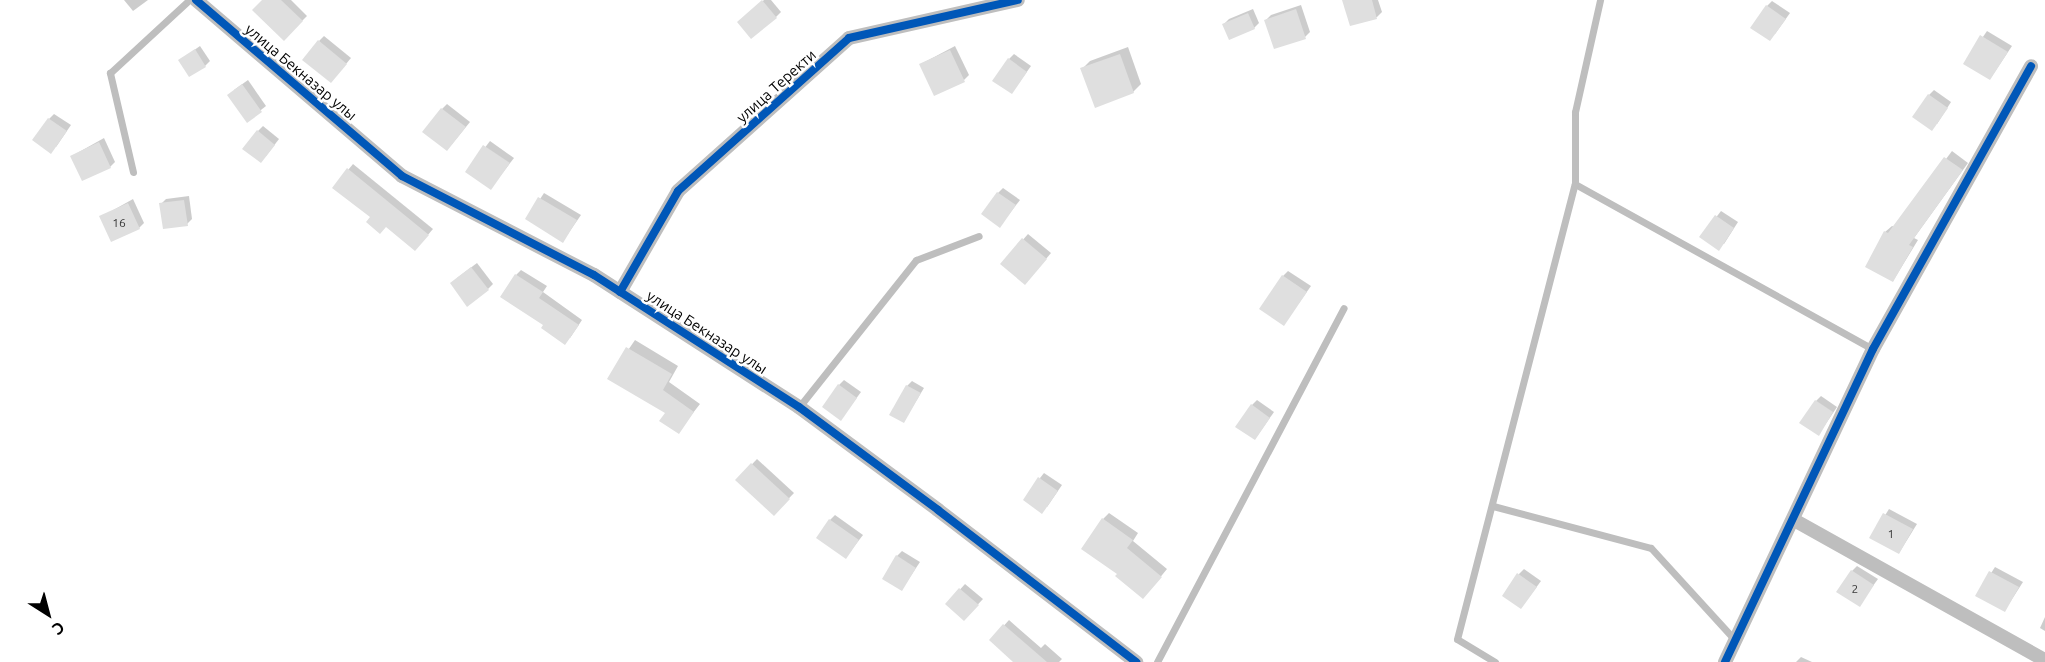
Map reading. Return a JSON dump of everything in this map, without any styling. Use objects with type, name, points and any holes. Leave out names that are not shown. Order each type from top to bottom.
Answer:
[{"type":"street","name":"улица Бекназар улы","points":[[196,0],[402,176],[594,275],[799,407],[1136,662]]},
{"type":"street","name":"улица Теректи","points":[[620,292],[678,191],[849,38],[1018,0]]},
{"type":"street","points":[[1725,662],[1873,350],[2031,66]]},
{"type":"street","points":[[1794,520],[2045,660]]},
{"type":"lane","points":[[133,172],[110,73],[189,0]]},
{"type":"lane","points":[[1495,662],[1457,639],[1575,184],[1575,112],[1600,0]]},
{"type":"lane","points":[[1575,184],[1873,350]]},
{"type":"lane","points":[[799,407],[916,260],[979,236]]},
{"type":"lane","points":[[1157,662],[1344,308]]},
{"type":"lane","points":[[1493,506],[1651,548],[1735,640]]},
{"type":"building","points":[[262,0],[281,0],[303,21],[284,41],[252,10]]},
{"type":"building","points":[[762,0],[777,18],[751,39],[737,22]]},
{"type":"building","points":[[1342,0],[1372,0],[1377,19],[1350,26]]},
{"type":"building","points":[[1766,5],[1786,19],[1770,41],[1750,28]]},
{"type":"building","points":[[1296,9],[1306,39],[1274,49],[1264,20]]},
{"type":"building","points":[[1248,13],[1255,29],[1229,40],[1222,24]]},
{"type":"building","points":[[1980,35],[2008,52],[1990,80],[1963,64]]},
{"type":"building","points":[[318,40],[347,64],[331,83],[302,60]]},
{"type":"building","points":[[195,49],[206,67],[189,77],[178,60]]},
{"type":"building","points":[[950,50],[965,82],[934,96],[919,64]]},
{"type":"building","points":[[1120,54],[1134,93],[1095,108],[1080,68]]},
{"type":"building","points":[[1008,58],[1027,72],[1012,94],[992,81]]},
{"type":"building","points":[[242,84],[262,112],[247,123],[227,95]]},
{"type":"building","points":[[1928,94],[1948,108],[1932,131],[1912,117]]},
{"type":"building","points":[[441,108],[466,127],[447,151],[422,132]]},
{"type":"building","points":[[48,118],[67,131],[51,154],[32,140]]},
{"type":"building","points":[[257,130],[275,145],[261,163],[242,149]]},
{"type":"building","points":[[99,142],[111,168],[82,181],[70,156]]},
{"type":"building","points":[[483,145],[510,163],[491,190],[465,172]]},
{"type":"building","points":[[1944,157],[1963,170],[1909,245],[1913,247],[1893,282],[1865,267],[1884,231],[1888,233]]},
{"type":"building","points":[[347,168],[429,235],[415,251],[386,227],[380,234],[366,222],[370,217],[332,188]]},
{"type":"building","points":[[997,192],[1016,205],[1000,228],[981,214]]},
{"type":"building","points":[[538,197],[577,220],[563,243],[525,219]]},
{"type":"building","points":[[184,200],[188,226],[163,229],[159,203]]},
{"type":"building","points":[[128,203],[140,229],[111,242],[99,216]]},
{"type":"building","points":[[1715,215],[1734,228],[1719,251],[1699,237]]},
{"type":"building","points":[[1022,238],[1047,259],[1025,285],[1000,264]]},
{"type":"building","points":[[471,267],[489,290],[467,307],[450,283]]},
{"type":"building","points":[[515,274],[543,292],[539,298],[579,325],[565,345],[541,328],[543,325],[500,297]]},
{"type":"building","points":[[1282,275],[1307,292],[1284,326],[1259,309]]},
{"type":"building","points":[[626,347],[672,374],[663,390],[694,412],[679,434],[659,421],[665,413],[607,379]]},
{"type":"building","points":[[838,384],[857,398],[841,421],[822,407]]},
{"type":"building","points":[[906,385],[921,393],[904,423],[889,415]]},
{"type":"building","points":[[1815,400],[1833,412],[1819,436],[1799,423]]},
{"type":"building","points":[[1251,404],[1270,418],[1255,440],[1235,427]]},
{"type":"building","points":[[751,463],[790,499],[774,516],[735,480]]},
{"type":"building","points":[[1038,477],[1058,491],[1042,514],[1023,500]]},
{"type":"building","points":[[1883,513],[1913,529],[1899,554],[1869,538]]},
{"type":"building","points":[[1102,518],[1133,540],[1127,548],[1162,577],[1143,599],[1115,576],[1117,574],[1081,549]]},
{"type":"building","points":[[829,519],[859,540],[846,559],[816,538]]},
{"type":"building","points":[[896,555],[916,568],[902,591],[882,579]]},
{"type":"building","points":[[1851,570],[1874,585],[1860,607],[1836,592]]},
{"type":"building","points":[[1989,571],[2019,587],[2005,612],[1975,596]]},
{"type":"building","points":[[1517,573],[1537,587],[1521,609],[1502,596]]},
{"type":"building","points":[[959,588],[979,605],[964,621],[945,604]]},
{"type":"building","points":[[1003,624],[1047,662],[1013,662],[989,640]]},
{"type":"cycle path","points":[[196,0],[402,176],[594,275],[799,407],[1136,662]]},
{"type":"cycle path","points":[[620,292],[678,191],[849,38],[1018,0]]},
{"type":"cycle path","points":[[1725,662],[1873,349],[2031,66]]}]
